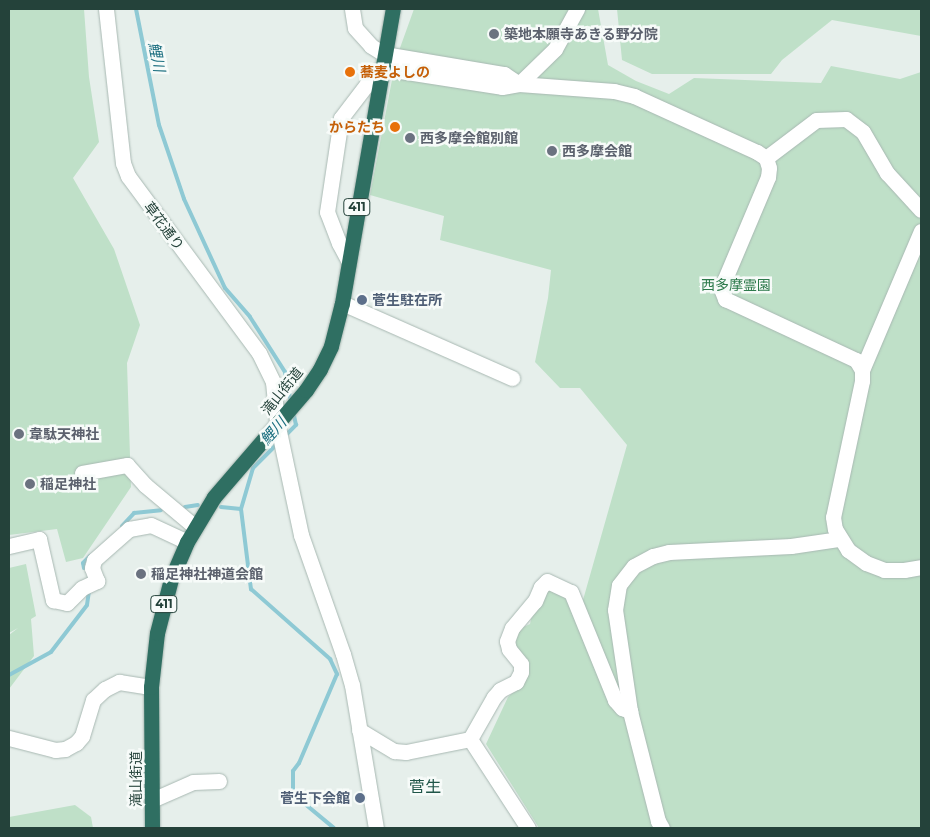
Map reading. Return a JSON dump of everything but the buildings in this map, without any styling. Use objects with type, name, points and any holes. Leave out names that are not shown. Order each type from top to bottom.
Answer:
[{"type":"highway","name":"滝山街道","points":[[152,828],[151,687],[157,633],[170,579],[195,527],[214,497],[280,423],[320,370],[331,346],[342,303],[393,9]]},
{"type":"street","name":"草花通り","points":[[106,9],[122,158],[128,176],[259,354],[273,382],[301,535],[352,685],[376,828]]},
{"type":"street","points":[[352,9],[355,28],[371,46],[382,65]]},
{"type":"street","points":[[519,84],[555,49],[577,9]]},
{"type":"street","points":[[382,65],[504,74],[519,84],[614,91],[634,96],[757,152],[766,158],[770,168],[768,177],[724,281],[722,291],[724,299],[851,357],[856,360],[862,370]]},
{"type":"street","points":[[348,260],[339,243],[328,212],[341,118],[382,65]]},
{"type":"street","points":[[766,158],[816,120],[846,120],[864,132],[887,173],[921,210]]},
{"type":"street","points":[[921,231],[862,370],[862,381],[833,517],[834,529],[839,539],[848,550],[866,563],[884,570],[904,570],[921,566]]},
{"type":"street","points":[[342,303],[512,378]]},
{"type":"street","points":[[82,473],[127,465],[145,485],[195,527]]},
{"type":"street","points":[[9,546],[39,539],[53,600],[67,604],[82,588],[97,581],[92,568],[94,560],[129,529],[151,525],[187,542]]},
{"type":"street","points":[[662,828],[658,821],[630,710],[615,610],[619,585],[634,566],[653,556],[669,552],[791,546],[839,539]]},
{"type":"street","points":[[359,730],[394,751],[406,752],[470,739],[494,697],[500,690],[516,682],[521,672],[521,664],[509,649],[507,641],[512,628],[535,601],[541,587],[547,581],[571,592],[615,700],[622,708],[630,710]]},
{"type":"street","points":[[9,738],[55,750],[65,750],[76,743],[82,736],[93,700],[105,689],[119,682],[151,687]]},
{"type":"street","points":[[470,739],[528,828]]},
{"type":"street","points":[[152,800],[193,782],[219,781]]},
{"type":"green space","points":[[9,9],[84,9],[89,77],[99,142],[73,178],[114,249],[140,325],[127,363],[131,487],[83,558],[66,562],[57,529],[9,535]]},
{"type":"green space","name":"西多摩霊園","points":[[414,9],[598,9],[608,65],[636,81],[669,94],[694,78],[821,83],[831,66],[900,79],[921,72],[921,828],[539,828],[486,744],[508,697],[521,685],[512,649],[515,631],[530,624],[533,610],[541,593],[552,589],[564,597],[583,600],[627,445],[580,388],[560,388],[535,362],[548,298],[551,270],[440,240],[444,216],[370,195],[396,59]]},
{"type":"green space","points":[[617,9],[921,9],[921,36],[832,20],[782,60],[771,74],[652,74],[622,60]]},
{"type":"green space","points":[[26,564],[36,616],[31,619],[34,656],[9,689],[9,635],[18,628],[9,633],[9,568]]},
{"type":"green space","points":[[75,805],[91,817],[93,828],[9,828],[9,817]]},
{"type":"waterway","name":"鯉川","points":[[136,9],[159,125],[184,199],[225,288],[250,317],[285,372],[291,402]]},
{"type":"waterway","name":"鯉川","points":[[285,436],[296,425],[293,411]]},
{"type":"waterway","name":"鯉川","points":[[278,443],[253,468],[241,509],[251,589],[330,659],[337,674],[299,763],[293,771],[293,794],[334,828]]},
{"type":"waterway","points":[[185,507],[198,505]]},
{"type":"waterway","points":[[221,507],[241,509]]},
{"type":"waterway","points":[[122,526],[134,513],[161,510]]},
{"type":"waterway","points":[[84,568],[83,563],[90,556]]},
{"type":"waterway","points":[[9,675],[51,652],[87,605],[89,590]]},
{"type":"place","name":"築地本願寺あきる野分院","points":[[494,34]]},
{"type":"place","name":"蕎麦よしの","points":[[350,72]]},
{"type":"place","name":"からたち","points":[[395,127]]},
{"type":"place","name":"西多摩会館別館","points":[[410,138]]},
{"type":"place","name":"西多摩会館","points":[[552,151]]},
{"type":"place","name":"菅生駐在所","points":[[362,300]]},
{"type":"place","name":"韋駄天神社","points":[[19,434]]},
{"type":"place","name":"稲足神社","points":[[30,484]]},
{"type":"place","name":"稲足神社神道会館","points":[[141,574]]},
{"type":"place","name":"菅生下会館","points":[[360,798]]},
{"type":"district","name":"菅生","points":[[425,787]]}]
